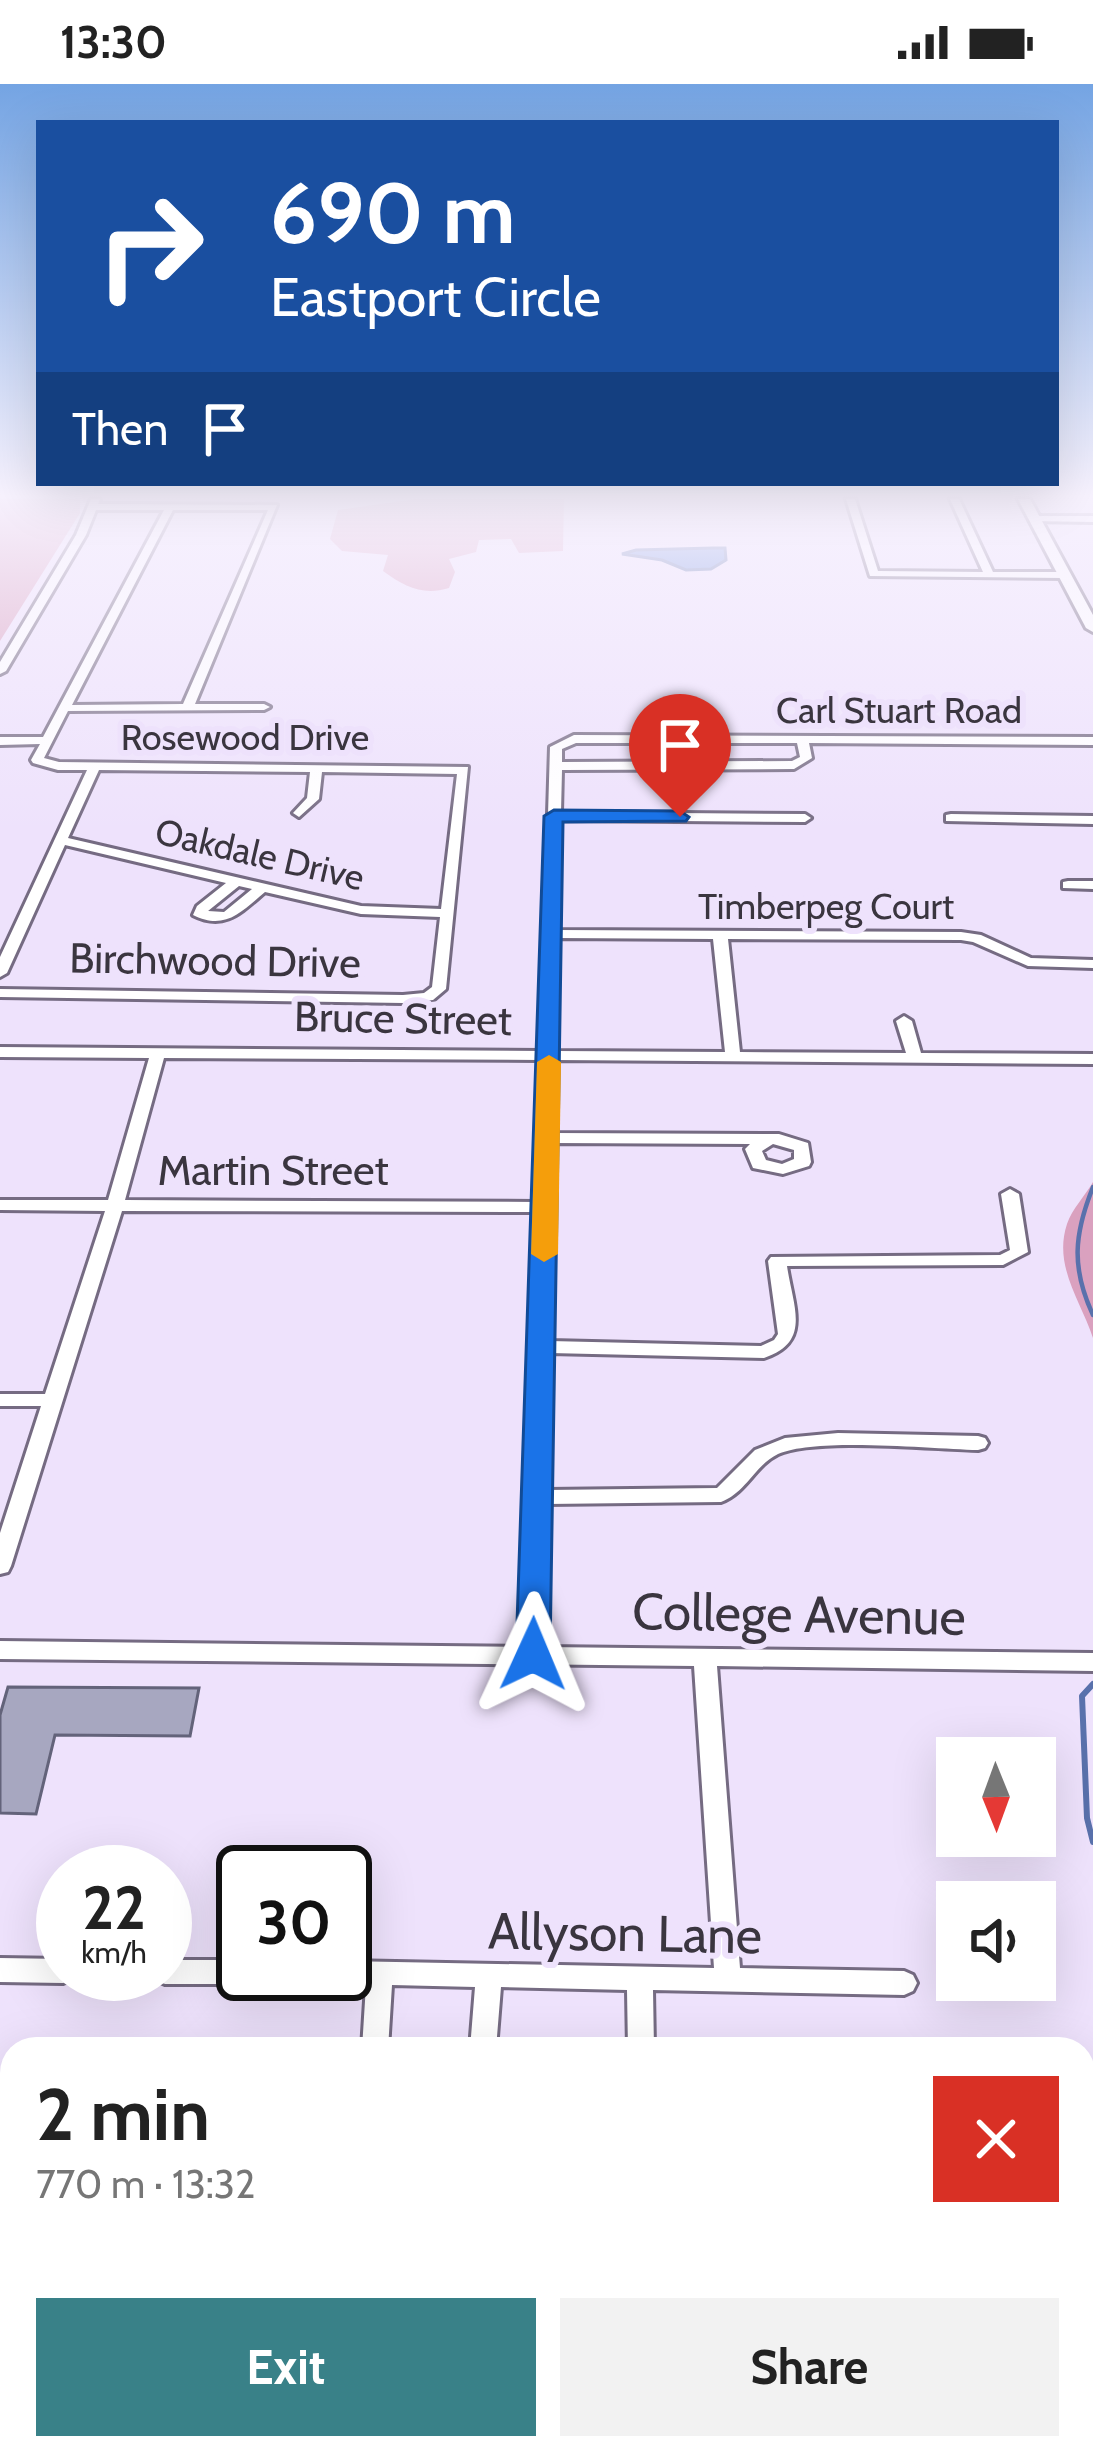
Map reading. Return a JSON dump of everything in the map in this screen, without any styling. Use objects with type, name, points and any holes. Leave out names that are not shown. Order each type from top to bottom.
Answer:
[{"type":"street","points":[[0,671],[34,610]]},
{"type":"street","points":[[0,741],[48,740],[117,610]]},
{"type":"street","points":[[188,706],[230,610]]},
{"type":"street","points":[[66,708],[264,706]]},
{"type":"street","name":"Rosewood Drive","points":[[48,740],[37,760],[43,765],[464,770],[447,913]]},
{"type":"street","points":[[533,1654],[555,766],[794,765],[806,758],[802,740]]},
{"type":"street","name":"Carl Stuart Road","points":[[555,766],[556,747],[562,741],[1093,741]]},
{"type":"street","points":[[0,973],[95,766]]},
{"type":"street","points":[[299,813],[313,799],[317,767]]},
{"type":"street","points":[[554,816],[806,818]]},
{"type":"street","points":[[951,818],[1093,820]]},
{"type":"street","name":"Oakdale Drive","points":[[60,840],[361,910],[447,913]]},
{"type":"street","points":[[237,880],[200,915],[226,916],[263,886]]},
{"type":"street","points":[[1068,885],[1093,885]]},
{"type":"street","name":"Birchwood Drive","points":[[0,993],[428,997],[439,989],[447,913]]},
{"type":"street","name":"Timberpeg Court","points":[[553,934],[961,936],[1028,962],[1093,964]]},
{"type":"street","points":[[720,935],[733,1058]]},
{"type":"street","points":[[904,1021],[915,1058]]},
{"type":"street","name":"Bruce Street","points":[[0,1052],[1093,1059]]},
{"type":"street","points":[[0,1566],[115,1206],[158,1052]]},
{"type":"street","points":[[546,1143],[770,1139],[802,1147],[803,1162],[774,1169],[754,1159],[753,1150]]},
{"type":"street","points":[[546,1143],[753,1150],[770,1139]]},
{"type":"street","points":[[542,1347],[764,1352],[781,1344],[787,1334],[777,1261],[1003,1260],[1019,1252],[1021,1242],[1010,1194]]},
{"type":"street","name":"Martin Street","points":[[0,1205],[546,1207]]},
{"type":"street","points":[[0,1400],[53,1400]]},
{"type":"street","points":[[536,1497],[721,1495],[739,1485],[772,1448],[794,1443],[978,1443]]},
{"type":"street","name":"College Avenue","points":[[0,1650],[1088,1662]]},
{"type":"street","points":[[705,1658],[728,1979]]},
{"type":"street","points":[[0,1970],[36,1971]]},
{"type":"street","name":"Allyson Lane","points":[[372,1973],[904,1983]]},
{"type":"street","points":[[377,2037],[380,1973]]},
{"type":"street","points":[[484,2037],[489,1976]]},
{"type":"street","points":[[640,1978],[641,2037]]},
{"type":"shaded area","points":[[0,610],[20,610],[0,641]]},
{"type":"shaded area","points":[[1093,1182],[1093,1338],[1063,1254],[1069,1218]]},
{"type":"building","points":[[8,1687],[199,1688],[190,1736],[55,1735],[36,1814],[0,1813],[0,1715]]},
{"type":"waterway","points":[[1093,1187],[1078,1251],[1081,1282],[1093,1315]]},
{"type":"waterway","points":[[1093,1684],[1082,1696],[1087,1818],[1093,1842]]},
{"type":"slow traffic","points":[[544,1254],[549,1062]]},
{"type":"route","points":[[533,1654],[554,816],[680,817]]}]
